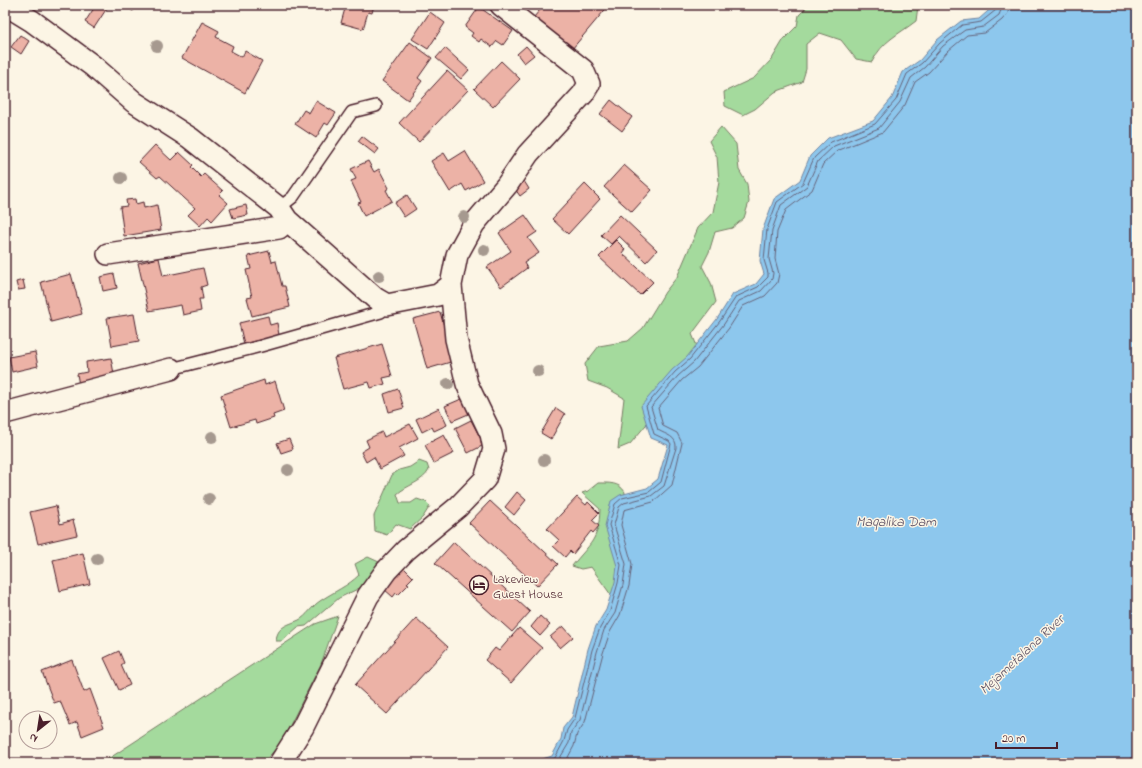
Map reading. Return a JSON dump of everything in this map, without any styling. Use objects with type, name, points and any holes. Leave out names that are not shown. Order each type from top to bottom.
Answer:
[{"type":"street","points":[[6,5],[32,21],[92,66],[134,102],[190,138],[283,214],[375,298],[387,305],[438,295],[451,285]]},
{"type":"street","points":[[280,763],[303,727],[368,596],[386,571],[406,550],[458,507],[485,479],[494,448],[491,434],[465,377],[456,339],[451,285],[457,255],[474,224],[507,185],[528,154],[583,94],[589,84],[583,70],[501,5]]},
{"type":"street","points":[[108,254],[279,228],[283,214]]},
{"type":"street","points":[[5,413],[171,368]]},
{"type":"lane","points":[[283,214],[293,196],[352,112],[376,106]]},
{"type":"lane","points":[[171,368],[261,346],[381,312],[387,305]]},
{"type":"green space","points":[[809,5],[918,6],[916,21],[886,43],[872,62],[856,59],[841,40],[820,33],[806,44],[806,69],[802,82],[775,92],[755,109],[743,115],[725,106],[724,92],[754,78],[772,59],[784,39],[797,26],[799,15]]},
{"type":"green space","points":[[721,127],[736,144],[739,170],[747,184],[749,202],[744,218],[732,228],[715,232],[709,252],[702,266],[711,283],[716,302],[692,334],[699,351],[656,413],[630,444],[618,449],[624,398],[607,388],[588,381],[585,364],[599,346],[628,341],[643,328],[665,292],[677,277],[698,228],[713,212],[719,182],[717,157],[709,141]]},
{"type":"green space","points":[[419,461],[427,464],[429,470],[423,478],[397,494],[400,503],[411,503],[417,499],[426,502],[430,506],[423,517],[410,529],[396,524],[387,535],[375,531],[374,516],[392,475],[399,470],[410,467]]},
{"type":"green space","points":[[598,483],[610,483],[620,486],[625,492],[622,505],[636,565],[611,595],[591,567],[581,569],[572,566],[589,546],[598,528],[600,509],[582,493],[588,491]]},
{"type":"green space","points":[[368,557],[379,562],[382,568],[372,582],[339,598],[306,626],[298,627],[282,641],[276,641],[278,632],[281,629],[302,618],[317,603],[355,579],[359,575],[355,564]]},
{"type":"green space","points":[[338,616],[321,664],[281,743],[263,763],[102,763],[315,624]]},
{"type":"water","name":"Maqalika Dam","points":[[995,5],[1137,5],[1137,763],[530,763],[552,756],[561,739],[563,728],[572,717],[588,649],[596,626],[606,610],[615,582],[617,566],[605,526],[611,501],[620,495],[647,488],[658,479],[668,445],[651,438],[641,406],[672,370],[687,357],[717,319],[733,294],[756,284],[764,274],[760,261],[763,229],[774,199],[800,180],[810,156],[828,138],[873,121],[892,98],[903,72],[920,60],[937,40],[961,21],[979,19]]},
{"type":"building","points":[[96,5],[102,5],[107,8],[94,28],[85,22]]},
{"type":"building","points":[[123,5],[137,5],[133,11]]},
{"type":"building","points":[[346,5],[374,5],[372,13],[368,12],[363,29],[341,23]]},
{"type":"building","points":[[544,5],[609,5],[572,49],[534,17]]},
{"type":"building","points":[[479,7],[513,31],[503,45],[497,41],[492,47],[481,39],[479,42],[471,36],[473,33],[465,27]]},
{"type":"building","points":[[430,12],[445,23],[428,49],[412,39]]},
{"type":"building","points":[[202,22],[219,31],[216,37],[233,46],[231,51],[242,57],[245,51],[262,61],[245,93],[182,58]]},
{"type":"building","points":[[20,35],[29,41],[21,54],[11,47]]},
{"type":"building","points":[[410,42],[432,58],[418,78],[422,81],[408,100],[382,81]]},
{"type":"building","points":[[526,46],[534,55],[524,63],[517,54]]},
{"type":"building","points":[[445,48],[469,70],[461,79],[436,58]]},
{"type":"building","points":[[501,61],[520,79],[493,107],[474,89]]},
{"type":"building","points":[[447,71],[468,90],[419,142],[399,123]]},
{"type":"building","points":[[611,100],[632,117],[622,131],[600,114]]},
{"type":"building","points":[[316,101],[336,113],[328,125],[325,123],[316,138],[295,124],[304,110],[309,113]]},
{"type":"building","points":[[362,136],[379,149],[375,154],[358,141]]},
{"type":"building","points":[[155,145],[171,160],[179,152],[193,165],[191,167],[201,177],[204,174],[223,191],[219,195],[228,203],[212,221],[208,217],[200,226],[188,215],[195,208],[160,176],[157,178],[139,162]]},
{"type":"building","points":[[465,151],[483,181],[466,191],[462,184],[450,192],[431,161],[444,153],[449,161]]},
{"type":"building","points":[[368,161],[374,172],[379,169],[389,188],[386,190],[392,201],[364,216],[358,203],[361,202],[351,181],[356,179],[351,169]]},
{"type":"building","points":[[624,165],[652,190],[632,212],[604,187]]},
{"type":"building","points":[[524,181],[529,189],[520,196],[515,189]]},
{"type":"building","points":[[585,184],[600,199],[568,234],[552,219]]},
{"type":"building","points":[[407,195],[416,209],[404,217],[395,203]]},
{"type":"building","points":[[135,199],[136,204],[143,202],[144,208],[157,205],[161,230],[124,236],[120,207],[127,206],[126,200]]},
{"type":"building","points":[[246,205],[248,215],[233,218],[230,209]]},
{"type":"building","points":[[525,215],[537,232],[528,238],[539,253],[524,263],[527,268],[501,287],[487,267],[511,251],[499,233]]},
{"type":"building","points":[[620,215],[657,250],[646,262],[619,236],[611,244],[601,235]]},
{"type":"building","points":[[616,240],[625,249],[622,253],[653,282],[640,295],[599,257]]},
{"type":"building","points":[[269,251],[272,262],[276,261],[282,286],[285,286],[290,307],[252,316],[247,298],[252,297],[246,270],[251,269],[248,256]]},
{"type":"building","points":[[159,258],[163,276],[203,268],[207,285],[201,287],[203,299],[199,299],[201,311],[183,315],[181,305],[149,311],[138,263]]},
{"type":"building","points":[[71,274],[82,314],[51,322],[41,282]]},
{"type":"building","points":[[114,274],[117,288],[103,291],[100,277]]},
{"type":"building","points":[[23,280],[25,289],[18,290],[16,282]]},
{"type":"building","points":[[440,312],[454,361],[427,369],[413,319]]},
{"type":"building","points":[[134,314],[139,341],[112,346],[107,318]]},
{"type":"building","points":[[268,316],[270,325],[277,323],[279,335],[244,344],[239,323]]},
{"type":"building","points":[[382,344],[392,376],[383,378],[385,384],[371,388],[369,382],[343,389],[334,358]]},
{"type":"building","points":[[35,352],[38,366],[12,372],[9,357]]},
{"type":"building","points":[[111,358],[115,379],[79,385],[77,374],[87,372],[86,362]]},
{"type":"building","points":[[264,380],[265,385],[275,381],[284,411],[273,415],[274,418],[256,424],[255,420],[231,427],[221,395]]},
{"type":"building","points":[[398,389],[404,408],[389,412],[384,394]]},
{"type":"building","points":[[466,397],[473,412],[452,421],[445,406]]},
{"type":"building","points":[[439,408],[447,425],[434,431],[432,427],[422,432],[416,419]]},
{"type":"building","points":[[556,408],[565,414],[551,439],[541,433]]},
{"type":"building","points":[[471,420],[484,445],[468,453],[455,428]]},
{"type":"building","points":[[410,424],[418,438],[399,448],[404,456],[380,469],[374,457],[366,462],[361,452],[369,447],[366,440],[382,432],[384,437]]},
{"type":"building","points":[[444,435],[454,453],[434,463],[425,445]]},
{"type":"building","points":[[289,439],[293,449],[281,453],[277,443]]},
{"type":"building","points":[[517,492],[526,500],[514,515],[505,507]]},
{"type":"building","points":[[577,497],[586,505],[588,502],[599,513],[592,520],[599,526],[593,533],[591,531],[573,554],[570,551],[565,557],[553,546],[559,540],[547,529]]},
{"type":"building","points":[[490,501],[558,564],[537,586],[469,523]]},
{"type":"building","points":[[56,506],[60,524],[73,520],[77,535],[38,544],[30,512]]},
{"type":"building","points":[[454,542],[530,612],[512,632],[435,563]]},
{"type":"building","points":[[83,553],[90,584],[60,591],[53,560]]},
{"type":"building","points":[[404,568],[413,577],[407,583],[409,584],[398,595],[396,593],[393,597],[384,589]]},
{"type":"building","points":[[540,616],[550,625],[540,636],[531,627]]},
{"type":"building","points":[[416,618],[448,647],[387,714],[355,685]]},
{"type":"building","points":[[563,626],[573,637],[560,648],[550,637]]},
{"type":"building","points":[[519,628],[542,648],[511,683],[485,660],[495,648],[499,651]]},
{"type":"building","points":[[119,651],[124,663],[121,665],[130,685],[119,690],[104,658]]},
{"type":"building","points":[[72,660],[84,692],[90,689],[104,727],[82,736],[77,722],[70,725],[60,701],[54,703],[42,672]]},
{"type":"place","name":"Lakeview Guest House","points":[[479,585]]},
{"type":"water label","name":"Mejametalana River","points":[[1021,654]]}]
